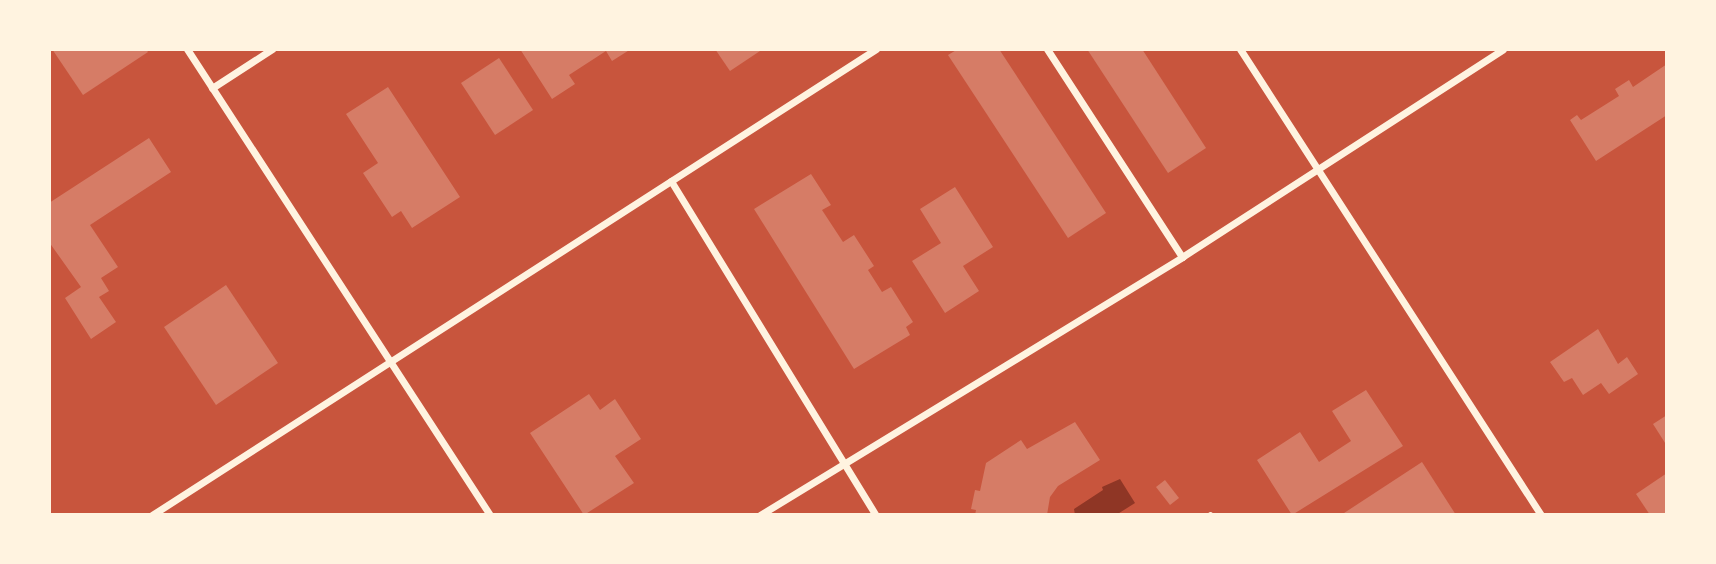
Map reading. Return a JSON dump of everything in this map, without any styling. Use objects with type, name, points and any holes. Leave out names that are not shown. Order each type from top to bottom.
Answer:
[{"type":"street","points":[[187,49],[490,515]]},
{"type":"street","points":[[212,88],[272,49]]},
{"type":"street","points":[[152,515],[876,49]]},
{"type":"street","points":[[1047,49],[1182,257]]},
{"type":"street","points":[[1240,49],[1320,168],[1541,515]]},
{"type":"street","points":[[760,515],[842,462],[1182,257],[1503,49]]},
{"type":"street","points":[[671,181],[876,515]]},
{"type":"shaded area","points":[[1120,479],[1135,503],[1116,515],[1075,515],[1074,509],[1103,490],[1102,487]]},
{"type":"building","points":[[52,49],[146,49],[148,52],[83,95]]},
{"type":"building","points":[[520,49],[631,49],[612,61],[606,51],[569,75],[575,84],[552,99]]},
{"type":"building","points":[[715,49],[763,49],[730,71]]},
{"type":"building","points":[[958,49],[999,49],[1106,213],[1068,238],[948,55]]},
{"type":"building","points":[[1087,49],[1142,49],[1206,148],[1168,173]]},
{"type":"building","points":[[499,58],[533,110],[495,135],[461,83]]},
{"type":"building","points":[[1667,64],[1667,115],[1596,161],[1570,120],[1577,115],[1581,120],[1619,96],[1615,89],[1629,80],[1633,87]]},
{"type":"building","points":[[388,87],[460,197],[412,228],[401,211],[392,217],[363,173],[378,163],[346,114]]},
{"type":"building","points":[[149,138],[171,172],[90,225],[118,267],[101,278],[109,291],[99,297],[116,322],[91,339],[65,298],[81,287],[49,242],[49,203]]},
{"type":"building","points":[[811,174],[831,205],[822,210],[843,242],[854,235],[874,266],[868,270],[882,292],[891,287],[913,322],[906,327],[910,335],[854,369],[754,209]]},
{"type":"building","points":[[955,187],[993,247],[963,266],[979,291],[945,313],[912,261],[941,243],[920,209]]},
{"type":"building","points":[[226,285],[278,363],[216,405],[164,327]]},
{"type":"building","points":[[1598,329],[1618,364],[1627,357],[1638,374],[1609,394],[1601,383],[1583,395],[1572,378],[1564,382],[1550,362]]},
{"type":"building","points":[[1366,390],[1403,446],[1292,515],[1257,460],[1300,432],[1319,462],[1351,441],[1332,411]]},
{"type":"building","points":[[589,394],[600,410],[615,399],[641,439],[615,456],[634,483],[584,515],[530,433]]},
{"type":"building","points":[[1667,415],[1667,446],[1653,424]]},
{"type":"building","points":[[1075,422],[1100,460],[1058,486],[1050,497],[1047,515],[975,515],[976,510],[971,509],[975,490],[980,491],[986,463],[1021,440],[1027,449]]},
{"type":"building","points":[[1422,462],[1456,515],[1341,515]]},
{"type":"building","points":[[1667,473],[1667,515],[1650,515],[1636,494]]},
{"type":"building","points":[[1165,480],[1179,498],[1170,505],[1156,487]]}]
